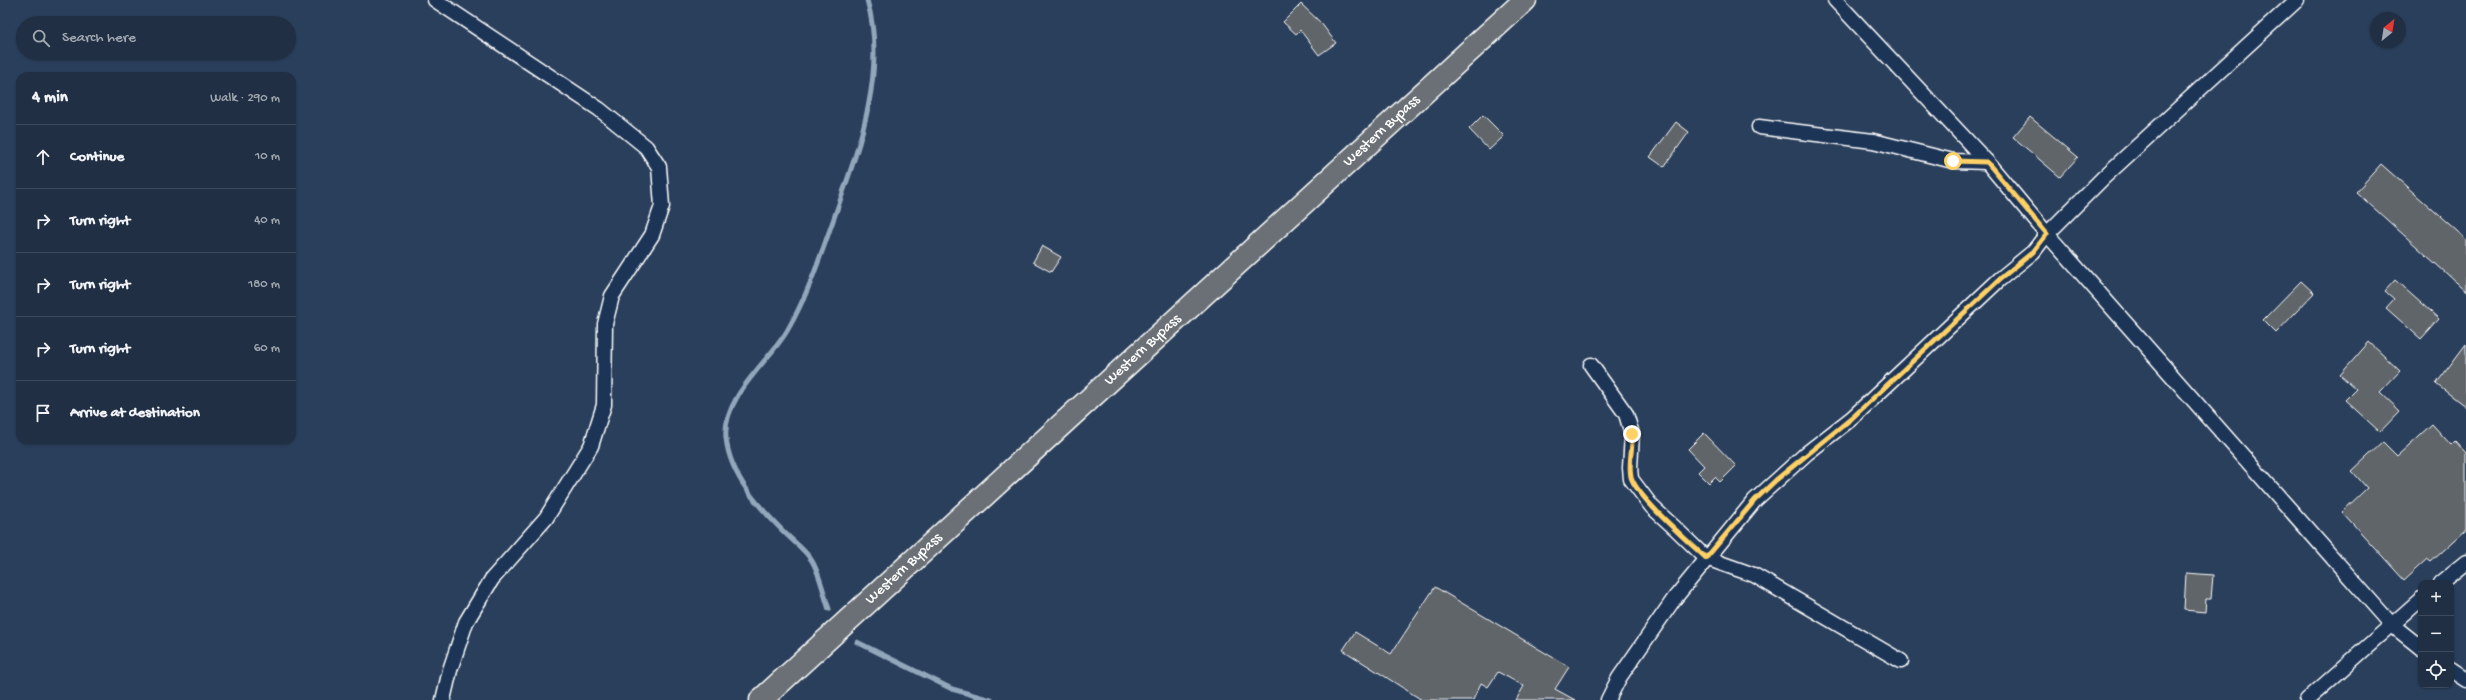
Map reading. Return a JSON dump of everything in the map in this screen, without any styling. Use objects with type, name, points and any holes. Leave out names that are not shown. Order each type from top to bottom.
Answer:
[{"type":"main road","name":"Western Bypass","points":[[761,700],[1525,0]]},
{"type":"street","points":[[435,0],[599,108],[646,147],[659,167],[662,206],[652,235],[612,296],[605,324],[604,405],[591,446],[546,518],[492,579],[466,622],[450,670],[443,700]]},
{"type":"street","points":[[1835,0],[1987,162],[2047,234],[2391,624],[2418,646]]},
{"type":"street","points":[[1608,700],[1619,678],[1670,605],[1706,558],[1755,500],[1776,480],[1852,418],[2000,279],[2033,252],[2047,234],[2104,177],[2191,95],[2297,0]]},
{"type":"street","points":[[1759,127],[1873,141],[1953,161],[1987,162]]},
{"type":"street","points":[[1591,365],[1626,414],[1632,434],[1633,451],[1630,468],[1632,479],[1652,506],[1706,558],[1754,575],[1901,661]]},
{"type":"street","points":[[2444,580],[2466,562]]},
{"type":"street","points":[[2307,700],[2418,602]]},
{"type":"street","points":[[2454,672],[2466,680]]},
{"type":"building","points":[[1301,4],[1321,23],[1336,43],[1319,55],[1300,30],[1296,34],[1283,22]]},
{"type":"building","points":[[1483,115],[1504,136],[1489,150],[1469,129]]},
{"type":"building","points":[[2030,117],[2078,157],[2060,177],[2013,137]]},
{"type":"building","points":[[1676,122],[1689,132],[1664,167],[1650,157]]},
{"type":"building","points":[[2381,164],[2466,239],[2466,291],[2356,192]]},
{"type":"building","points":[[1042,246],[1061,257],[1051,272],[1033,262]]},
{"type":"building","points":[[2395,280],[2439,319],[2421,339],[2386,308],[2394,299],[2385,291]]},
{"type":"building","points":[[2301,281],[2314,293],[2276,333],[2263,320]]},
{"type":"building","points":[[2369,342],[2400,371],[2380,392],[2400,411],[2380,432],[2345,400],[2356,389],[2340,375]]},
{"type":"building","points":[[2466,344],[2466,407],[2436,384]]},
{"type":"building","points":[[2432,424],[2451,445],[2455,441],[2466,453],[2466,530],[2431,562],[2427,559],[2404,580],[2342,512],[2367,488],[2352,471],[2383,442],[2397,456]]},
{"type":"building","points":[[1704,433],[1736,466],[1720,482],[1715,477],[1709,483],[1698,472],[1704,466],[1688,449]]},
{"type":"building","points":[[2186,573],[2213,575],[2211,599],[2206,599],[2205,612],[2184,610]]},
{"type":"building","points":[[1435,587],[1569,667],[1555,689],[1575,700],[1516,700],[1524,686],[1498,672],[1488,687],[1481,683],[1473,700],[1422,700],[1343,650],[1355,632],[1391,654]]},
{"type":"waterway","points":[[829,609],[819,576],[810,558],[766,514],[748,491],[733,466],[726,438],[727,423],[731,408],[748,381],[779,343],[801,304],[819,261],[861,138],[872,83],[874,55],[873,27],[867,0]]},
{"type":"waterway","points":[[857,642],[952,689],[991,700]]},
{"type":"route","points":[[1632,434],[1633,451],[1630,460],[1630,468],[1632,479],[1652,506],[1706,558],[1755,500],[1776,480],[1807,453],[1852,418],[2000,279],[2033,252],[2047,234],[1987,162],[1953,161]]}]
